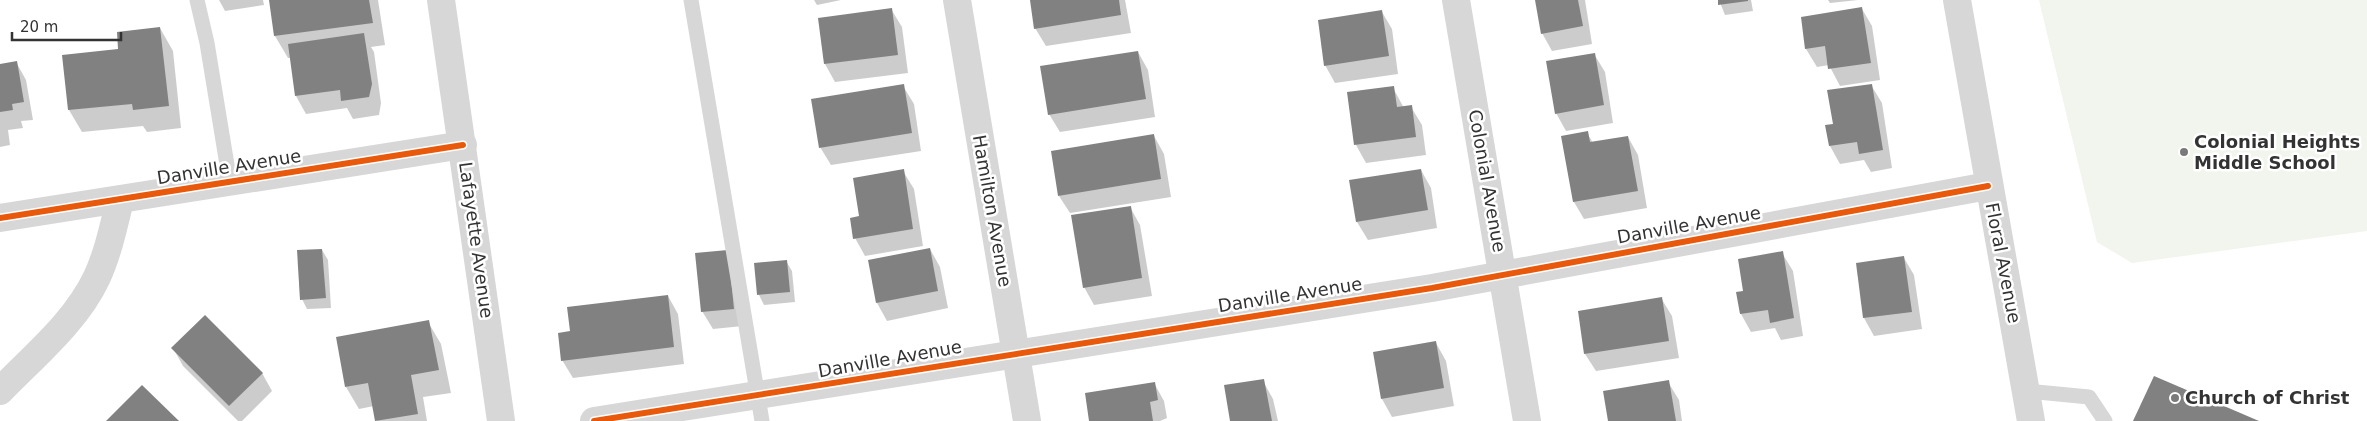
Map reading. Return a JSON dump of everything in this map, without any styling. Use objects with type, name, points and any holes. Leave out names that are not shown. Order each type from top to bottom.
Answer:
[{"type":"street","name":"Lafayette Avenue","points":[[441,0],[501,421]]},
{"type":"street","name":"Hamilton Avenue","points":[[957,0],[1027,421]]},
{"type":"street","name":"Colonial Avenue","points":[[1456,0],[1504,274],[1527,421]]},
{"type":"street","name":"Floral Avenue","points":[[1958,0],[1988,186],[2029,406]]},
{"type":"street","name":"Danville Avenue","points":[[0,218],[463,145]]},
{"type":"street","name":"Danville Avenue","points":[[594,421],[760,409],[1016,354],[1504,274],[1988,186]]},
{"type":"street","points":[[0,391],[72,317],[97,277],[115,224],[120,200]]},
{"type":"lane","points":[[196,0],[207,43],[230,183]]},
{"type":"lane","points":[[690,0],[760,409]]},
{"type":"lane","points":[[2029,406],[2089,397],[2105,421]]},
{"type":"shaded area","points":[[2039,0],[2367,0],[2367,231],[2132,263],[2097,242]]},
{"type":"building","points":[[269,0],[369,0],[373,23],[274,36]]},
{"type":"building","points":[[1030,0],[1119,0],[1121,15],[1034,29]]},
{"type":"building","points":[[1535,0],[1578,0],[1583,26],[1541,34]]},
{"type":"building","points":[[1718,0],[1748,0],[1748,1],[1718,5]]},
{"type":"building","points":[[1862,7],[1871,63],[1828,69],[1825,46],[1805,49],[1801,17]]},
{"type":"building","points":[[892,8],[898,55],[824,64],[818,18]]},
{"type":"building","points":[[1382,10],[1389,56],[1324,66],[1318,20]]},
{"type":"building","points":[[160,27],[169,106],[133,110],[132,104],[68,110],[62,55],[118,49],[117,32]]},
{"type":"building","points":[[364,33],[372,84],[369,97],[341,101],[340,90],[295,96],[288,44]]},
{"type":"building","points":[[1138,51],[1146,99],[1048,115],[1040,66]]},
{"type":"building","points":[[1595,53],[1604,105],[1555,114],[1546,61]]},
{"type":"building","points":[[17,61],[24,102],[12,104],[13,110],[0,112],[0,64]]},
{"type":"building","points":[[904,84],[912,133],[819,148],[811,99]]},
{"type":"building","points":[[1872,84],[1883,150],[1859,154],[1857,142],[1829,146],[1825,125],[1833,124],[1827,90]]},
{"type":"building","points":[[1394,86],[1397,107],[1412,105],[1416,137],[1354,145],[1347,92]]},
{"type":"building","points":[[1588,131],[1590,142],[1628,136],[1638,191],[1573,202],[1561,136]]},
{"type":"building","points":[[1154,134],[1161,179],[1058,196],[1051,151]]},
{"type":"building","points":[[904,169],[913,229],[853,239],[850,218],[859,216],[853,178]]},
{"type":"building","points":[[1421,169],[1428,210],[1356,222],[1349,180]]},
{"type":"building","points":[[1131,206],[1142,278],[1083,288],[1071,215]]},
{"type":"building","points":[[930,248],[938,291],[876,303],[868,260]]},
{"type":"building","points":[[322,249],[326,298],[300,300],[297,250]]},
{"type":"building","points":[[728,250],[734,309],[701,312],[695,253]]},
{"type":"building","points":[[1783,251],[1794,318],[1770,323],[1768,310],[1740,314],[1736,292],[1743,291],[1738,259]]},
{"type":"building","points":[[1904,256],[1912,312],[1863,318],[1856,263]]},
{"type":"building","points":[[787,260],[790,292],[757,295],[754,263]]},
{"type":"building","points":[[668,295],[674,347],[561,361],[558,333],[570,331],[567,307]]},
{"type":"building","points":[[1662,297],[1669,341],[1584,354],[1578,311]]},
{"type":"building","points":[[205,315],[263,373],[229,406],[171,348]]},
{"type":"building","points":[[429,320],[439,370],[411,375],[418,414],[375,421],[368,383],[345,387],[336,337]]},
{"type":"building","points":[[1436,341],[1444,388],[1381,399],[1373,352]]},
{"type":"building","name":"Church of Christ","points":[[2154,376],[2259,421],[2133,421]]},
{"type":"building","points":[[1264,379],[1272,421],[1230,421],[1224,385]]},
{"type":"building","points":[[1669,380],[1676,421],[1608,421],[1603,391]]},
{"type":"building","points":[[1155,382],[1158,400],[1150,402],[1153,421],[1089,421],[1085,393]]},
{"type":"building","points":[[142,385],[179,421],[106,421]]},
{"type":"cycle path","points":[[0,218],[463,145]]},
{"type":"cycle path","points":[[594,421],[1432,288],[1988,186]]},
{"type":"place","name":"Colonial Heights Middle School","points":[[2184,152]]},
{"type":"place","name":"Church of Christ","points":[[2175,398]]}]
